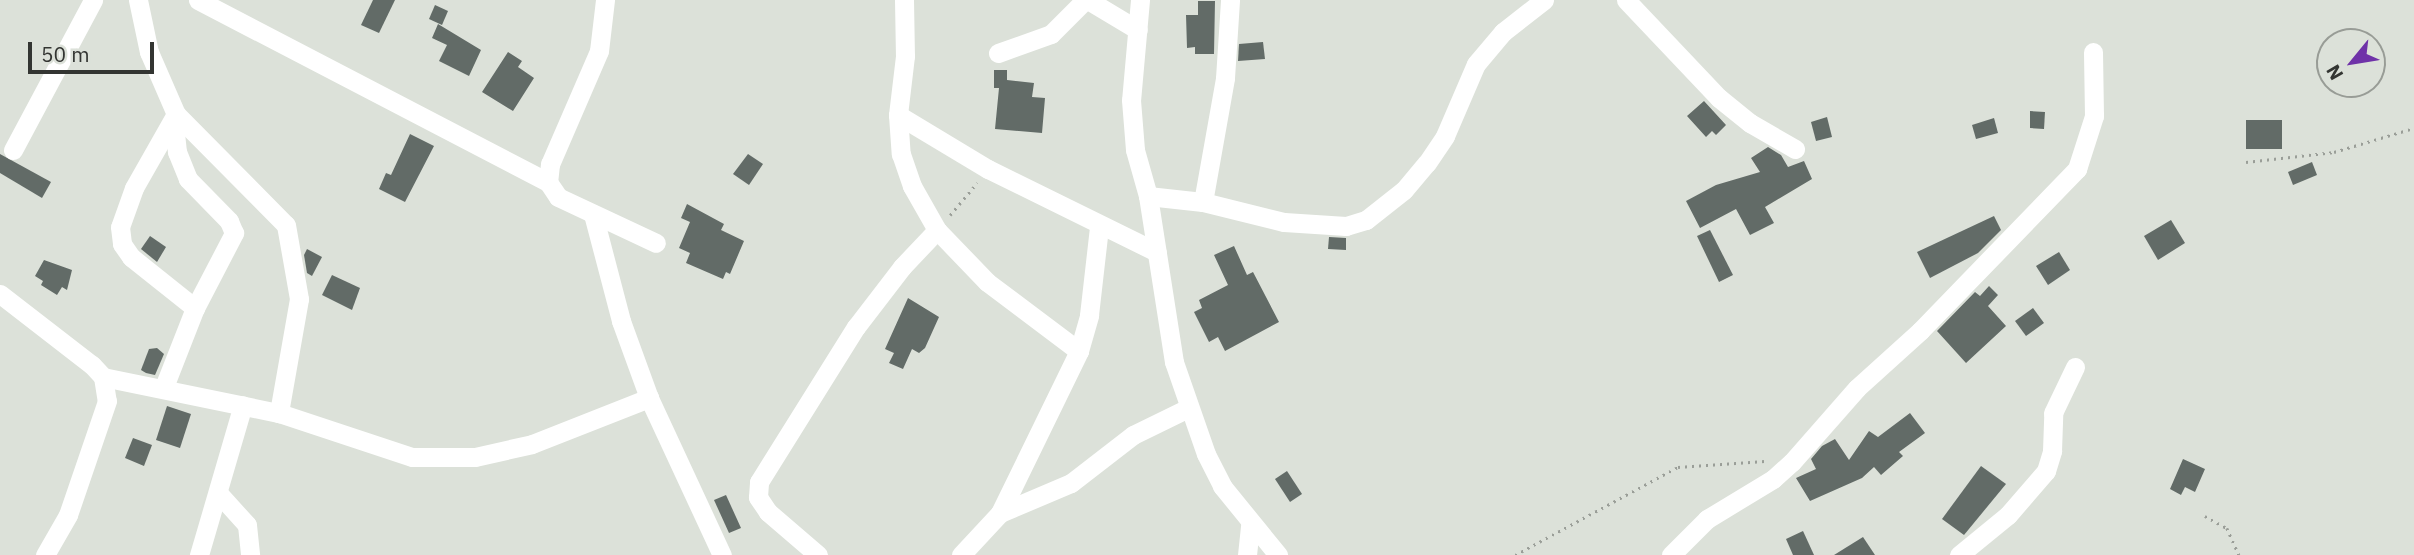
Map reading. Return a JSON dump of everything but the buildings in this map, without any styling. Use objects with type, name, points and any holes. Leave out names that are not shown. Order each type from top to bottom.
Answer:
[{"type":"street","points":[[13,150],[93,0]]},
{"type":"street","points":[[138,0],[149,52],[175,117],[177,152],[188,178],[229,221],[234,233],[195,308],[164,387]]},
{"type":"street","points":[[198,0],[548,181],[558,197],[656,243]]},
{"type":"street","points":[[548,181],[550,163],[599,51],[605,0]]},
{"type":"street","points":[[904,0],[905,56],[898,115],[901,154],[937,230],[987,282],[1079,351]]},
{"type":"street","points":[[998,53],[1051,34],[1086,0],[1138,30]]},
{"type":"street","points":[[1140,0],[1131,100],[1135,150],[1148,196],[1157,251],[1164,322],[1188,408],[1222,486],[1250,525],[1278,555]]},
{"type":"street","points":[[1203,202],[1225,78],[1230,0]]},
{"type":"street","points":[[1148,196],[1203,202],[1284,222],[1346,226],[1366,220],[1404,190],[1427,163],[1445,136],[1476,64],[1503,32],[1544,0]]},
{"type":"street","points":[[1626,0],[1719,98],[1749,123],[1795,149]]},
{"type":"street","points":[[1671,555],[1707,519],[1773,479],[1792,462],[1857,388],[1920,331],[2077,169],[2094,116],[2092,52]]},
{"type":"street","points":[[898,115],[988,169],[1099,227],[1157,251]]},
{"type":"street","points":[[175,117],[134,188],[120,227],[122,244],[131,257],[195,308]]},
{"type":"street","points":[[175,117],[286,225],[299,299],[279,413]]},
{"type":"street","points":[[593,214],[621,321],[649,398],[722,555]]},
{"type":"street","points":[[961,555],[1000,513],[1079,351],[1089,315],[1099,227]]},
{"type":"street","points":[[818,555],[768,512],[758,497],[759,482],[856,327],[902,267],[937,230]]},
{"type":"street","points":[[0,294],[60,337],[103,377],[164,387],[279,413],[412,457],[475,457],[531,444],[649,398]]},
{"type":"street","points":[[1959,555],[2008,515],[2046,471],[2052,451],[2053,413],[2075,367]]},
{"type":"street","points":[[45,555],[68,515],[90,457],[107,401],[103,377]]},
{"type":"street","points":[[199,555],[220,495],[243,405]]},
{"type":"street","points":[[1000,513],[1071,483],[1133,435],[1188,408]]},
{"type":"street","points":[[220,495],[247,525],[250,555]]},
{"type":"street","points":[[1247,555],[1250,525]]},
{"type":"path","points":[[2246,162],[2334,152],[2414,128]]},
{"type":"path","points":[[937,230],[988,169]]},
{"type":"path","points":[[1515,555],[1678,467],[1792,462]]},
{"type":"path","points":[[2205,516],[2227,528],[2239,555]]}]
